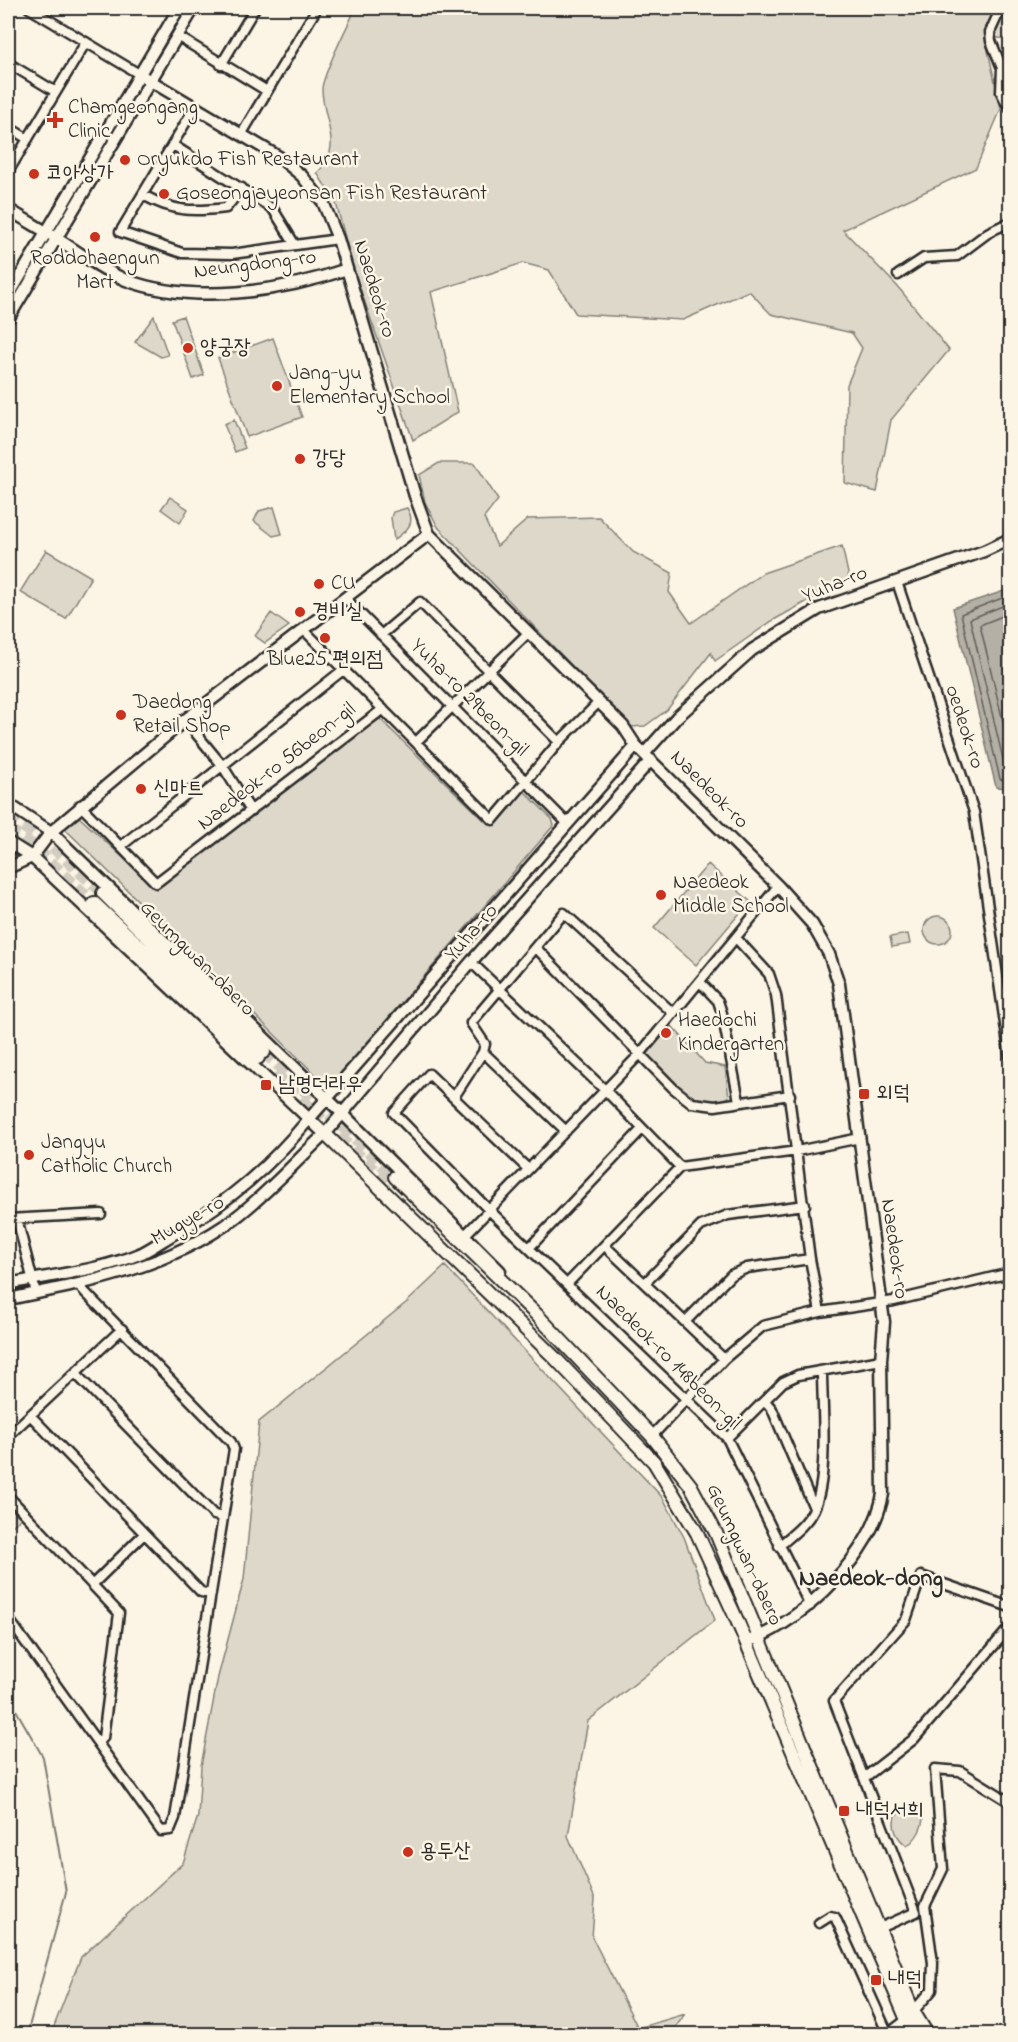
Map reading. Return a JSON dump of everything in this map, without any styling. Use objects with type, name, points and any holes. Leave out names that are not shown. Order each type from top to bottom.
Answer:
[{"type":"main road","name":"Geumgwan-daero","points":[[99,898],[261,1055]]},
{"type":"main road","points":[[325,1134],[555,1358],[654,1462]]},
{"type":"main road","name":"Geumgwan-daero","points":[[913,2034],[909,2016],[880,1928],[716,1533],[691,1486],[652,1436],[573,1354],[392,1180],[618,1410],[654,1462],[697,1533],[909,2016],[927,2034]]},
{"type":"street","points":[[29,8],[139,74]]},
{"type":"street","points":[[8,297],[179,8]]},
{"type":"street","points":[[8,320],[194,8]]},
{"type":"street","points":[[221,65],[255,8]]},
{"type":"street","points":[[241,135],[317,8]]},
{"type":"street","points":[[1001,8],[990,32],[991,41],[1002,68],[1001,92],[1008,106]]},
{"type":"street","points":[[177,36],[267,92]]},
{"type":"street","points":[[8,172],[86,42]]},
{"type":"street","points":[[8,63],[56,92]]},
{"type":"street","name":"Naedeok-ro","points":[[139,74],[279,157],[302,176],[323,202],[338,239],[415,496],[429,534],[623,726],[644,753],[778,886],[812,924],[829,954],[839,984],[884,1322],[881,1360],[881,1506],[867,1537],[852,1560],[810,1606],[760,1637],[746,1642]]},
{"type":"street","points":[[1008,106],[1011,90]]},
{"type":"street","points":[[195,107],[120,232],[182,254],[232,254],[338,239]]},
{"type":"street","points":[[8,127],[28,139]]},
{"type":"street","points":[[173,145],[273,209],[295,245]]},
{"type":"street","points":[[143,195],[161,205],[191,212],[226,208],[242,188]]},
{"type":"street","name":"Neungdong-ro","points":[[8,209],[124,279],[159,290],[194,295],[275,286],[326,277],[347,269]]},
{"type":"street","points":[[898,275],[924,258],[957,256],[997,227],[1011,222]]},
{"type":"street","points":[[8,868],[32,857],[51,832],[80,805],[185,720],[429,534]]},
{"type":"street","name":"Yuha-ro","points":[[325,1134],[644,753],[677,717],[752,650],[819,609],[984,551],[1011,538]]},
{"type":"street","name":"oedeok-ro","points":[[897,582],[974,812],[1011,1058]]},
{"type":"street","name":"Yuha-ro 29beon-gil","points":[[345,597],[568,824]]},
{"type":"street","points":[[381,635],[420,602],[559,742]]},
{"type":"street","points":[[304,630],[383,709]]},
{"type":"street","points":[[416,742],[529,632]]},
{"type":"street","points":[[80,805],[121,846],[343,670]]},
{"type":"street","points":[[526,782],[559,742],[599,702]]},
{"type":"street","name":"Naedeok-ro 56beon-gil","points":[[121,846],[156,883],[383,709],[493,820],[526,782]]},
{"type":"street","points":[[185,720],[222,765],[250,811]]},
{"type":"street","name":"Yuha-ro","points":[[309,1119],[568,824],[644,753]]},
{"type":"street","points":[[8,804],[51,832],[328,1099],[537,1309],[573,1354]]},
{"type":"street","points":[[8,842],[32,857],[325,1134]]},
{"type":"street","points":[[465,1235],[527,1168],[606,1091],[640,1054],[778,886]]},
{"type":"street","points":[[527,1168],[454,1097],[483,1052],[485,1044],[471,1023],[499,987],[536,948],[564,913],[673,1013]]},
{"type":"street","points":[[736,938],[769,974],[776,995],[805,1205],[810,1259],[820,1312]]},
{"type":"street","points":[[536,948],[640,1054],[692,1103],[715,1106],[790,1095]]},
{"type":"street","points":[[471,962],[606,1091],[680,1167]]},
{"type":"street","points":[[700,982],[718,1001],[722,1013],[739,1101]]},
{"type":"street","points":[[1001,993],[1011,996]]},
{"type":"street","points":[[483,1052],[566,1131]]},
{"type":"street","name":"Naedeok-ro 148beon-gil","points":[[454,1097],[429,1074],[394,1113],[488,1209],[568,1283],[685,1400],[727,1438],[810,1606]]},
{"type":"street","name":"Mugye-ro","points":[[8,1284],[89,1268],[141,1253],[195,1221],[247,1185],[276,1158],[309,1119]]},
{"type":"street","points":[[530,1247],[642,1129]]},
{"type":"street","name":"Mugye-ro","points":[[8,1299],[78,1285],[146,1266],[192,1246],[236,1218],[325,1134]]},
{"type":"street","points":[[568,1283],[680,1167],[797,1150],[860,1138]]},
{"type":"street","points":[[646,1282],[701,1226],[728,1215],[805,1205]]},
{"type":"street","points":[[36,1293],[12,1219],[101,1214]]},
{"type":"street","points":[[605,1246],[646,1282],[724,1359]]},
{"type":"street","points":[[686,1321],[731,1275],[747,1268],[810,1259]]},
{"type":"street","points":[[652,1436],[724,1359],[763,1326],[820,1312],[882,1303],[1011,1273]]},
{"type":"street","points":[[8,1618],[161,1831],[170,1830],[175,1818],[234,1449],[231,1442],[78,1285]]},
{"type":"street","points":[[8,1436],[122,1329]]},
{"type":"street","points":[[727,1438],[766,1402],[783,1382],[798,1375],[881,1360]]},
{"type":"street","points":[[779,1546],[803,1525],[814,1509],[822,1484],[822,1371]]},
{"type":"street","points":[[75,1373],[214,1515],[223,1517]]},
{"type":"street","points":[[766,1402],[772,1409],[814,1509]]},
{"type":"street","points":[[30,1415],[201,1592],[211,1594]]},
{"type":"street","points":[[8,1496],[119,1613],[103,1738],[97,1742]]},
{"type":"street","points":[[92,1584],[144,1534]]},
{"type":"street","points":[[880,1928],[916,1912],[834,1701],[906,1620],[921,1576],[1011,1607]]},
{"type":"street","points":[[864,1778],[914,1739],[1011,1627]]},
{"type":"street","points":[[819,1923],[830,1916],[835,1917],[888,2034],[909,2016],[932,1990],[933,1963],[925,1906],[943,1869],[934,1769],[960,1771],[1011,1802]]},
{"type":"shaded area","points":[[356,8],[1010,8],[1010,39],[985,37],[1001,109],[976,168],[843,230],[898,287],[949,350],[891,420],[877,492],[845,483],[847,385],[862,348],[852,333],[771,314],[749,291],[683,320],[576,314],[549,270],[523,263],[431,292],[458,412],[413,440],[354,271],[336,203],[317,173],[330,154],[331,144],[323,102],[323,83],[330,62]]},
{"type":"shaded area","points":[[154,316],[168,355],[161,357],[135,342]]},
{"type":"shaded area","name":"양궁장","points":[[183,316],[204,375],[193,379],[172,320]]},
{"type":"shaded area","points":[[273,338],[302,417],[247,437],[218,358]]},
{"type":"shaded area","points":[[234,420],[245,448],[235,452],[224,424]]},
{"type":"shaded area","points":[[439,463],[475,463],[498,500],[484,518],[497,546],[528,519],[599,517],[633,552],[672,573],[669,592],[691,623],[763,573],[842,546],[849,578],[772,621],[715,661],[711,653],[667,710],[645,726],[631,727],[438,527],[425,502],[419,475]]},
{"type":"shaded area","points":[[170,497],[188,509],[180,523],[161,509]]},
{"type":"shaded area","points":[[274,507],[282,534],[273,536],[254,521],[259,511]]},
{"type":"shaded area","points":[[407,508],[411,518],[409,527],[394,540],[391,517],[393,512]]},
{"type":"shaded area","points":[[46,550],[91,577],[66,619],[20,592]]},
{"type":"shaded area","points":[[271,613],[289,626],[265,643],[255,636]]},
{"type":"shaded area","points":[[380,719],[489,825],[521,792],[525,792],[552,819],[554,825],[335,1080],[328,1084],[324,1083],[64,828],[78,816],[156,888],[374,720]]},
{"type":"shaded area","points":[[708,864],[750,901],[696,965],[654,928]]},
{"type":"shaded area","points":[[938,916],[948,920],[952,930],[948,940],[938,944],[928,940],[924,930],[928,920]]},
{"type":"shaded area","points":[[908,934],[910,944],[892,947],[890,937]]},
{"type":"shaded area","points":[[672,1026],[705,1063],[725,1067],[729,1097],[717,1101],[705,1101],[694,1097],[673,1082],[646,1055]]},
{"type":"shaded area","points":[[445,1266],[663,1498],[684,1537],[715,1620],[588,1721],[568,1836],[595,1899],[592,1937],[638,2028],[685,2014],[671,2034],[51,2034],[81,1957],[183,1863],[198,1816],[201,1766],[218,1677],[244,1579],[259,1422],[407,1302]]},
{"type":"shaded area","points":[[8,1505],[21,1518],[8,1530]]},
{"type":"shaded area","points":[[919,1804],[923,1821],[916,1837],[907,1846],[896,1832],[895,1815]]},
{"type":"water","points":[[1010,589],[1010,788],[996,787],[953,608]]},
{"type":"waterway","points":[[8,1696],[43,1757],[66,1892],[27,2034]]},
{"type":"tunnel","points":[[8,817],[47,842],[103,893]]},
{"type":"tunnel","points":[[8,829],[32,845],[94,903]]},
{"type":"tunnel","points":[[264,1052],[395,1177]]},
{"type":"tunnel","points":[[275,1073],[388,1184]]},
{"type":"place","name":"Chamgeongang Clinic","points":[[55,120]]},
{"type":"place","name":"Oryukdo Fish Restaurant","points":[[125,160]]},
{"type":"place","name":"코아상가","points":[[34,174]]},
{"type":"place","name":"Goseongjayeonsan Fish Restaurant","points":[[164,194]]},
{"type":"place","name":"Roddohaengun Mart","points":[[95,237]]},
{"type":"place","name":"양궁장","points":[[188,348]]},
{"type":"place","name":"Jang-yu Elementary School","points":[[277,386]]},
{"type":"place","name":"강당","points":[[300,459]]},
{"type":"place","name":"CU","points":[[319,584]]},
{"type":"place","name":"경비실","points":[[300,612]]},
{"type":"place","name":"Blue25 편의점","points":[[325,638]]},
{"type":"place","name":"Daedong Retail Shop","points":[[121,715]]},
{"type":"place","name":"신마트","points":[[141,789]]},
{"type":"place","name":"Naedeok Middle School","points":[[661,895]]},
{"type":"place","name":"Haedochi Kindergarten","points":[[666,1033]]},
{"type":"place","name":"남명더라우","points":[[266,1085]]},
{"type":"place","name":"외덕","points":[[864,1094]]},
{"type":"place","name":"Jangyu Catholic Church","points":[[29,1155]]},
{"type":"place","name":"내덕서희","points":[[844,1811]]},
{"type":"place","name":"용두산","points":[[408,1852]]},
{"type":"place","name":"내덕","points":[[876,1980]]},
{"type":"district","name":"Naedeok-dong","points":[[871,1579]]}]
